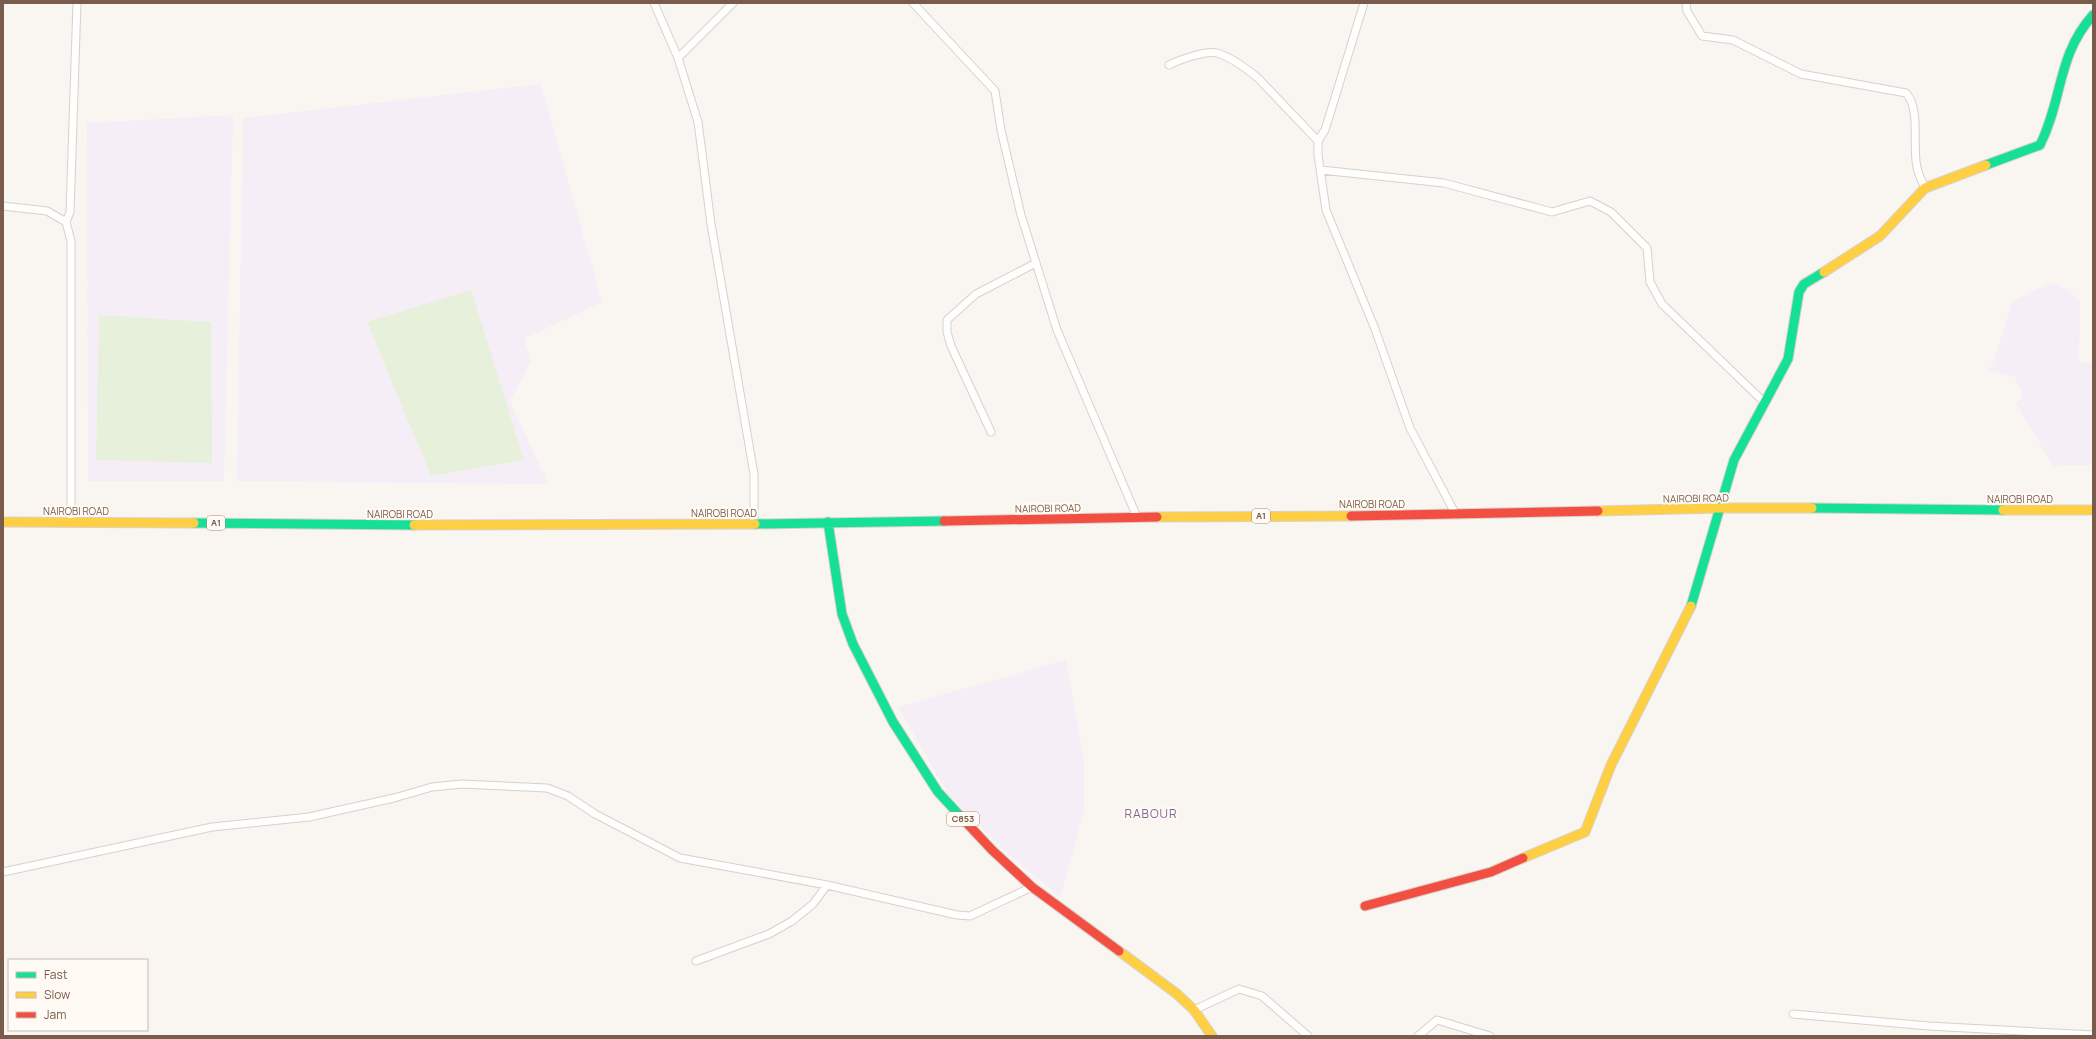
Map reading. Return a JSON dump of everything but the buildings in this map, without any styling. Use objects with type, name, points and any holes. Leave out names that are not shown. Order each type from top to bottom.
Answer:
[{"type":"main road","points":[[1365,906],[1491,872],[1584,832],[1611,765],[1694,600],[1734,460],[1788,359],[1799,292],[1804,284],[1880,236],[1925,188],[2040,145],[2048,132],[2066,54],[2084,22],[2093,15]]},
{"type":"main road","name":"NAIROBI ROAD","points":[[3,522],[71,521],[429,525],[754,524],[1137,517],[1456,515],[1720,508],[2093,510]]},
{"type":"main road","name":"C853","points":[[828,522],[842,614],[853,644],[893,722],[938,792],[992,850],[1032,887],[1177,994],[1194,1010],[1212,1036]]},
{"type":"street","points":[[71,521],[71,241],[66,222],[70,212],[76,3]]},
{"type":"street","points":[[654,3],[678,58],[698,122],[711,224],[754,474],[754,524]]},
{"type":"street","points":[[678,58],[732,3]]},
{"type":"street","points":[[913,3],[995,91],[1001,130],[1019,207],[1057,330],[1137,517]]},
{"type":"street","points":[[1364,3],[1325,130],[1318,141],[1318,155],[1326,210],[1375,328],[1410,428],[1456,515]]},
{"type":"street","points":[[1686,3],[1687,11],[1702,36],[1733,40],[1801,74],[1906,93],[1909,97],[1915,124],[1917,167],[1925,188]]},
{"type":"street","points":[[1169,65],[1183,57],[1216,53],[1250,71],[1318,141]]},
{"type":"street","points":[[1321,170],[1444,184],[1552,212],[1590,201],[1611,212],[1647,248],[1650,282],[1662,304],[1765,402]]},
{"type":"street","points":[[3,206],[48,211],[66,222]]},
{"type":"street","points":[[992,432],[951,346],[947,332],[947,320],[976,294],[1036,263]]},
{"type":"street","points":[[3,872],[212,827],[309,817],[394,798],[432,786],[462,784],[547,788],[568,796],[596,814],[680,858],[827,885],[956,915],[970,916],[1032,887]]},
{"type":"street","points":[[696,961],[769,934],[792,921],[813,904],[827,885]]},
{"type":"street","points":[[1194,1010],[1239,989],[1262,996],[1308,1036]]},
{"type":"street","points":[[1793,1014],[1929,1026],[2093,1035]]},
{"type":"street","points":[[1418,1036],[1437,1020],[1490,1036]]},
{"type":"shaded area","points":[[541,84],[602,302],[524,339],[531,361],[510,401],[548,484],[237,481],[243,118]]},
{"type":"shaded area","points":[[233,115],[224,481],[88,481],[87,123]]},
{"type":"shaded area","points":[[2049,283],[2058,284],[2080,299],[2079,363],[2093,362],[2093,465],[2053,466],[2016,403],[2023,396],[2015,377],[1988,370],[1993,363],[2013,301]]},
{"type":"shaded area","points":[[1066,660],[1084,761],[1084,812],[1060,897],[1014,859],[949,795],[898,707]]},
{"type":"green space","points":[[471,290],[524,460],[431,476],[367,322]]},
{"type":"green space","points":[[99,315],[211,322],[212,463],[96,460]]},
{"type":"traffic: fast","points":[[1986,165],[2040,145],[2053,111],[2066,62],[2081,30],[2093,15]]},
{"type":"traffic: fast","points":[[1691,606],[1734,460],[1788,359],[1799,292],[1804,284],[1824,272]]},
{"type":"traffic: fast","points":[[1812,508],[2003,510]]},
{"type":"traffic: fast","points":[[755,524],[944,521]]},
{"type":"traffic: fast","points":[[828,522],[842,614],[853,644],[893,722],[938,792],[963,819]]},
{"type":"traffic: fast","points":[[194,523],[414,525]]},
{"type":"traffic: slow","points":[[1824,272],[1880,236],[1925,188],[1986,165]]},
{"type":"traffic: slow","points":[[1598,511],[1720,508],[1812,508]]},
{"type":"traffic: slow","points":[[2003,510],[2093,510]]},
{"type":"traffic: slow","points":[[1157,517],[1351,516]]},
{"type":"traffic: slow","points":[[3,522],[194,523]]},
{"type":"traffic: slow","points":[[414,525],[755,524]]},
{"type":"traffic: slow","points":[[1523,858],[1585,832],[1611,765],[1691,606]]},
{"type":"traffic: slow","points":[[1119,951],[1177,994],[1194,1010],[1212,1036]]},
{"type":"traffic: jam","points":[[1351,516],[1598,511]]},
{"type":"traffic: jam","points":[[944,521],[1157,517]]},
{"type":"traffic: jam","points":[[963,819],[992,850],[1032,887],[1119,951]]},
{"type":"traffic: jam","points":[[1365,906],[1491,872],[1523,858]]},
{"type":"district","name":"RABOUR","points":[[1151,814]]}]
